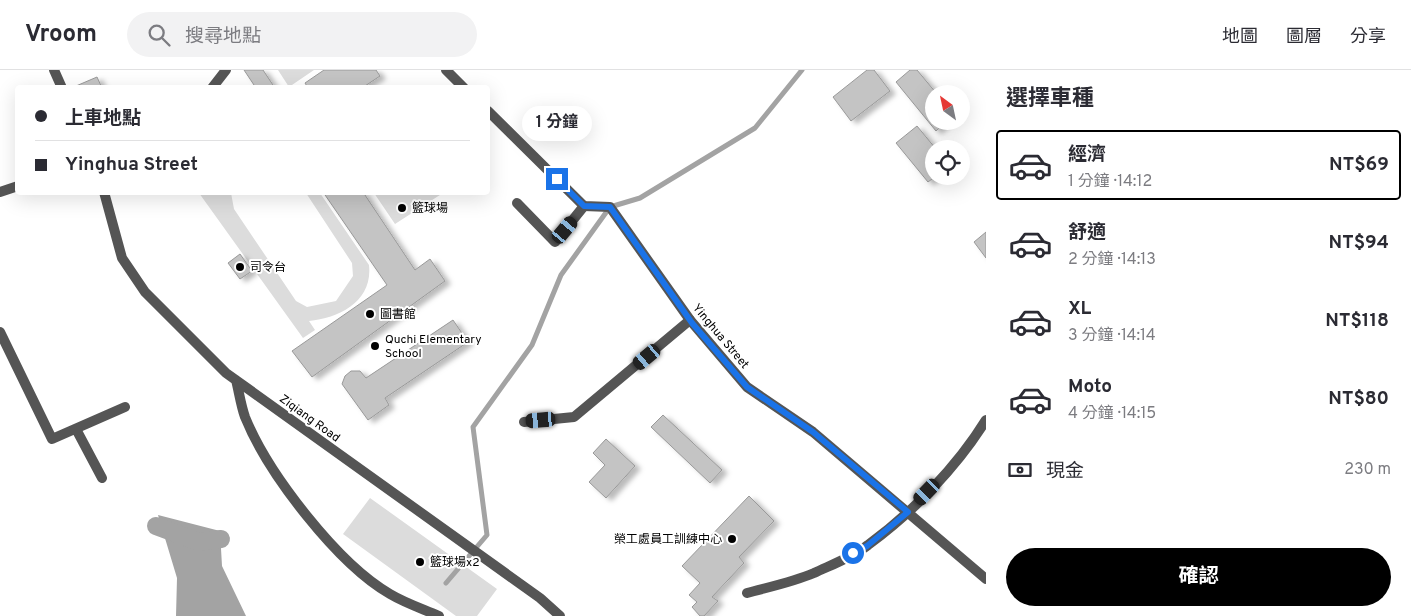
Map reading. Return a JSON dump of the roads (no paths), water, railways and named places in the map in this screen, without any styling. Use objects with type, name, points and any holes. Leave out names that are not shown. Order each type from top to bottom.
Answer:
[{"type":"street","points":[[54,70],[61,85]]},
{"type":"street","points":[[214,85],[226,70]]},
{"type":"street","points":[[446,70],[461,85]]},
{"type":"street","points":[[490,113],[584,206],[555,242],[516,203]]},
{"type":"street","points":[[0,192],[15,187]]},
{"type":"street","name":"Ziqiang Road","points":[[105,195],[122,258],[145,292],[226,373],[540,598],[560,616]]},
{"type":"street","name":"Yinghua Street","points":[[584,206],[610,207],[690,320],[747,387],[813,432],[986,579]]},
{"type":"street","points":[[524,422],[574,417],[690,320]]},
{"type":"street","points":[[0,332],[52,439],[125,407]]},
{"type":"street","points":[[236,380],[245,416],[265,457],[332,546],[354,568],[390,594],[439,616]]},
{"type":"street","points":[[747,593],[812,574],[867,546],[908,512],[937,482],[977,435],[986,420]]},
{"type":"street","points":[[76,429],[102,478]]},
{"type":"waterway","points":[[446,583],[487,535],[473,427],[532,345],[561,275],[610,207],[640,198],[755,128],[802,70]]},
{"type":"waterway","points":[[156,526],[199,542],[221,539]]},
{"type":"place","name":"籃球場","points":[[402,208]]},
{"type":"place","name":"司令台","points":[[240,267]]},
{"type":"place","name":"圖書館","points":[[370,314]]},
{"type":"place","name":"Quchi Elementary School","points":[[375,346]]},
{"type":"place","name":"榮工處員工訓練中心","points":[[732,539]]},
{"type":"place","name":"籃球場x2","points":[[420,562]]}]
